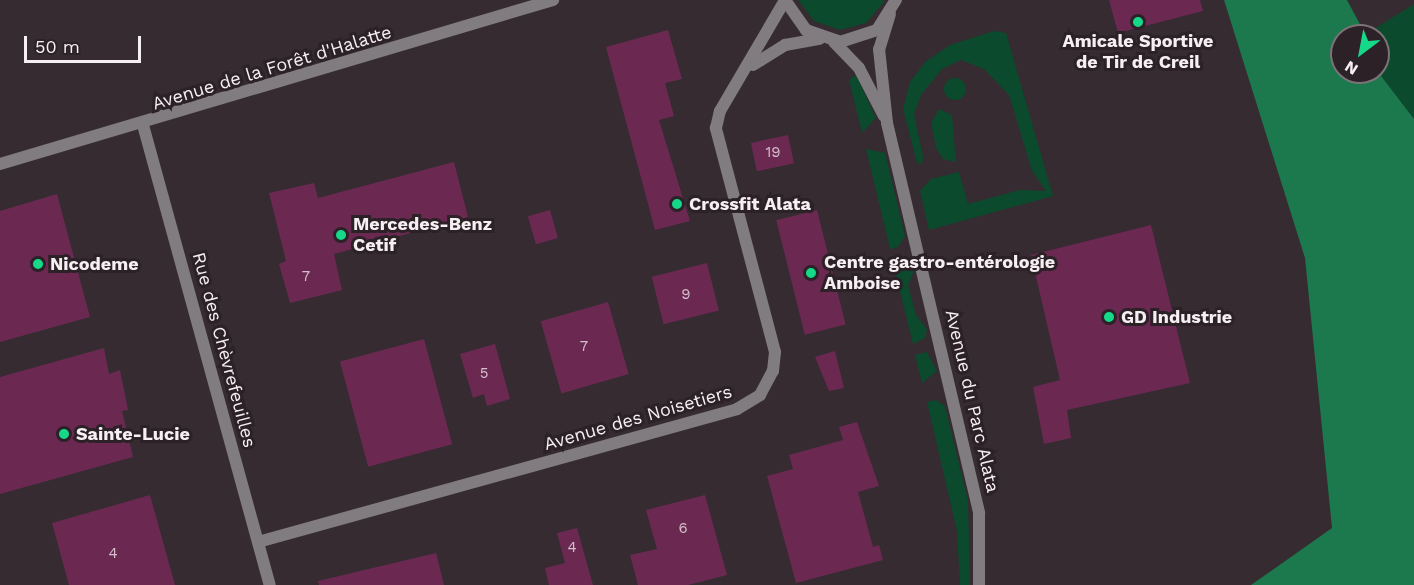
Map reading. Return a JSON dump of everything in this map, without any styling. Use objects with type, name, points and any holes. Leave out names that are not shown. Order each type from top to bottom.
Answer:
[{"type":"street","name":"Avenue de la Forêt d'Halatte","points":[[0,164],[143,125],[553,0]]},
{"type":"street","name":"Avenue du Parc Alata","points":[[785,0],[796,21],[828,41],[859,68],[887,123]]},
{"type":"street","name":"Avenue des Noisetiers","points":[[258,542],[737,409],[760,395],[773,371],[775,352],[716,128],[720,111],[748,70],[785,0]]},
{"type":"street","name":"Avenue du Parc Alata","points":[[896,0],[879,49],[887,123],[979,513],[979,585]]},
{"type":"street","name":"Avenue des Noisetiers","points":[[748,70],[785,45],[866,37],[890,14]]},
{"type":"street","name":"Rue des Chèvrefeuilles","points":[[143,125],[270,585]]},
{"type":"green space","points":[[798,0],[883,0],[884,2],[866,23],[840,30],[814,21]]},
{"type":"green space","points":[[1224,0],[1347,0],[1360,24],[1330,24],[1330,84],[1387,84],[1414,119],[1414,585],[1251,585],[1332,528],[1305,258]]},
{"type":"green space","points":[[1414,4],[1414,119],[1387,84],[1390,84],[1390,24],[1382,24]]},
{"type":"green space","points":[[994,31],[1006,33],[1053,196],[929,230],[920,191],[931,179],[959,172],[968,204],[1020,190],[1046,191],[1032,171],[1009,95],[984,69],[961,60],[942,69],[921,95],[914,114],[923,157],[922,164],[917,163],[903,109],[910,82],[925,62],[950,45]]},
{"type":"green space","points":[[856,75],[876,118],[862,133],[849,80]]},
{"type":"green space","points":[[951,78],[959,78],[966,85],[966,93],[959,100],[951,100],[944,93],[944,85]]},
{"type":"green space","points":[[939,109],[952,115],[956,162],[943,159],[936,148],[931,123]]},
{"type":"green space","points":[[866,149],[885,153],[905,236],[898,247],[890,249]]},
{"type":"green space","points":[[905,261],[914,271],[908,285],[916,315],[927,329],[925,338],[913,344],[893,263]]},
{"type":"green space","points":[[927,352],[937,371],[922,383],[915,355]]},
{"type":"green space","points":[[936,400],[945,406],[968,501],[970,585],[960,585],[957,531],[927,402]]},
{"type":"building","name":"Amicale Sportive de Tir de Creil","points":[[1109,0],[1200,0],[1203,11],[1118,33]]},
{"type":"building","points":[[668,30],[682,79],[665,83],[674,116],[659,120],[690,221],[655,230],[606,47]]},
{"type":"building","points":[[788,135],[794,163],[757,171],[751,143]]},
{"type":"building","name":"Mercedes-Benz Cetif","points":[[454,162],[468,217],[334,254],[342,290],[290,303],[279,264],[286,261],[269,193],[314,183],[318,198]]},
{"type":"building","name":"Nicodeme","points":[[57,194],[90,317],[0,342],[0,211]]},
{"type":"building","points":[[550,210],[558,238],[536,244],[528,216]]},
{"type":"building","name":"Centre gastro-entérologie Amboise","points":[[817,210],[846,324],[805,335],[776,220]]},
{"type":"building","name":"GD Industrie","points":[[1151,225],[1190,383],[1067,410],[1071,438],[1044,444],[1033,387],[1060,380],[1031,255]]},
{"type":"building","points":[[707,263],[719,311],[664,324],[652,277]]},
{"type":"building","points":[[608,302],[629,374],[561,393],[541,321]]},
{"type":"building","points":[[424,339],[452,444],[368,467],[340,362]]},
{"type":"building","points":[[495,344],[510,399],[487,406],[484,394],[473,398],[460,354]]},
{"type":"building","name":"Sainte-Lucie","points":[[104,348],[109,374],[120,370],[128,410],[122,411],[133,457],[0,494],[0,377]]},
{"type":"building","points":[[835,351],[844,388],[829,391],[815,357]]},
{"type":"building","points":[[857,422],[879,486],[858,492],[873,547],[879,545],[883,560],[796,583],[767,476],[793,469],[789,455],[843,440],[839,427]]},
{"type":"building","points":[[150,495],[175,585],[69,585],[52,523]]},
{"type":"building","points":[[705,495],[727,575],[688,585],[638,585],[630,555],[657,549],[646,510]]},
{"type":"building","points":[[577,528],[593,585],[549,585],[545,568],[565,563],[557,533]]},
{"type":"building","points":[[436,553],[444,585],[319,585],[318,581]]},
{"type":"place","name":"Amicale Sportive de Tir de Creil","points":[[1138,22]]},
{"type":"place","name":"Crossfit Alata","points":[[677,204]]},
{"type":"place","name":"Mercedes-Benz Cetif","points":[[341,235]]},
{"type":"place","name":"Nicodeme","points":[[38,264]]},
{"type":"place","name":"Centre gastro-entérologie Amboise","points":[[811,273]]},
{"type":"place","name":"GD Industrie","points":[[1109,317]]},
{"type":"place","name":"Sainte-Lucie","points":[[64,434]]}]
